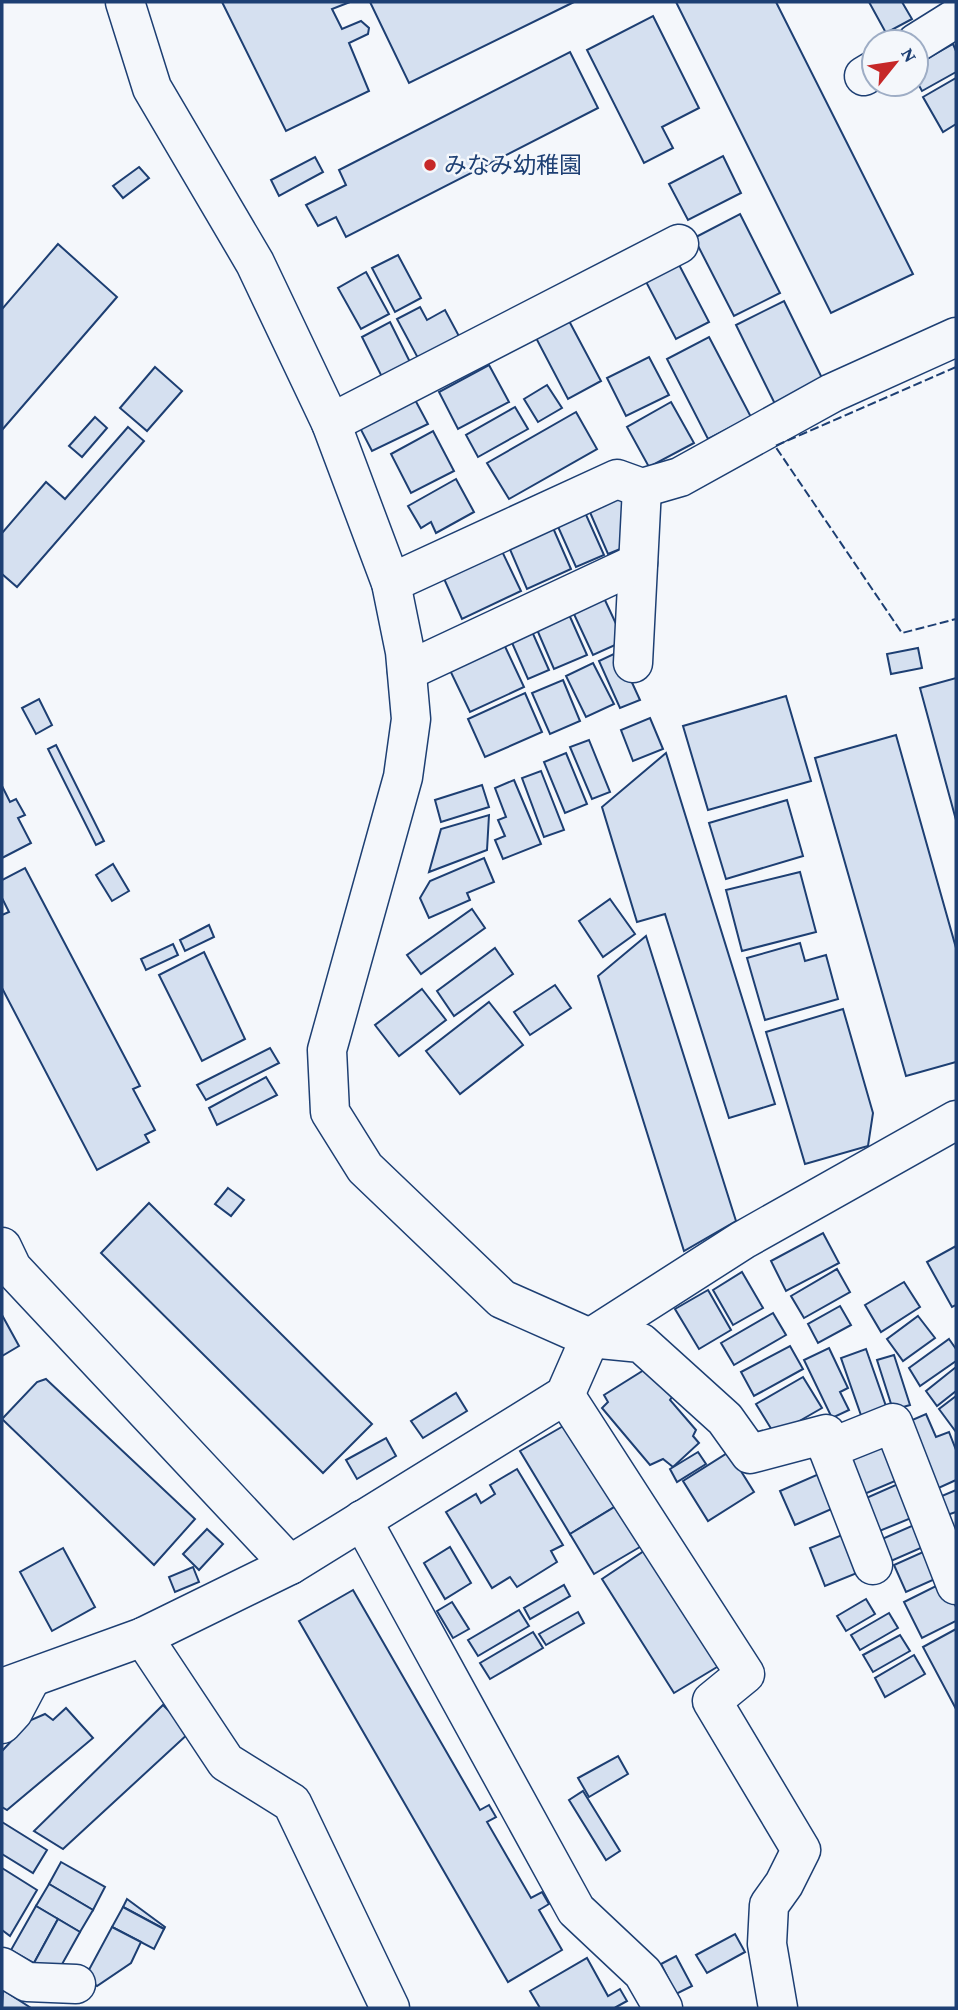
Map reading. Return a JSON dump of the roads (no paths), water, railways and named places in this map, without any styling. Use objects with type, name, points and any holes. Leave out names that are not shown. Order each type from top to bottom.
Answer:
[{"type":"street","points":[[125,2],[152,88],[255,263],[331,423],[391,583],[407,671],[411,719],[403,777],[327,1050],[330,1111],[365,1168],[502,1299],[590,1338],[641,1342],[725,1419],[750,1454],[826,1434],[828,1449],[873,1566]]},
{"type":"street","points":[[930,35],[956,21]]},
{"type":"street","points":[[331,423],[679,244]]},
{"type":"street","points":[[391,583],[617,479],[642,488],[680,477],[832,393],[956,337]]},
{"type":"street","points":[[633,663],[642,488]]},
{"type":"street","points":[[407,671],[638,562]]},
{"type":"street","points":[[2,1724],[13,1712],[16,1683],[143,1637],[290,1565],[565,1395],[590,1338],[743,1240],[956,1120]]},
{"type":"street","points":[[2,1247],[12,1268],[290,1565]]},
{"type":"street","points":[[565,1395],[746,1674],[712,1701],[801,1850],[784,1884],[769,1905],[766,1944],[778,2008]]},
{"type":"street","points":[[828,1449],[893,1423],[956,1585]]},
{"type":"street","points":[[362,1520],[576,1910],[643,1973],[663,2008]]},
{"type":"street","points":[[143,1637],[226,1762],[292,1803],[390,2008]]},
{"type":"street","points":[[2,1967],[27,1982],[76,1984]]},
{"type":"place","name":"みなみ幼稚園","points":[[430,165]]}]
